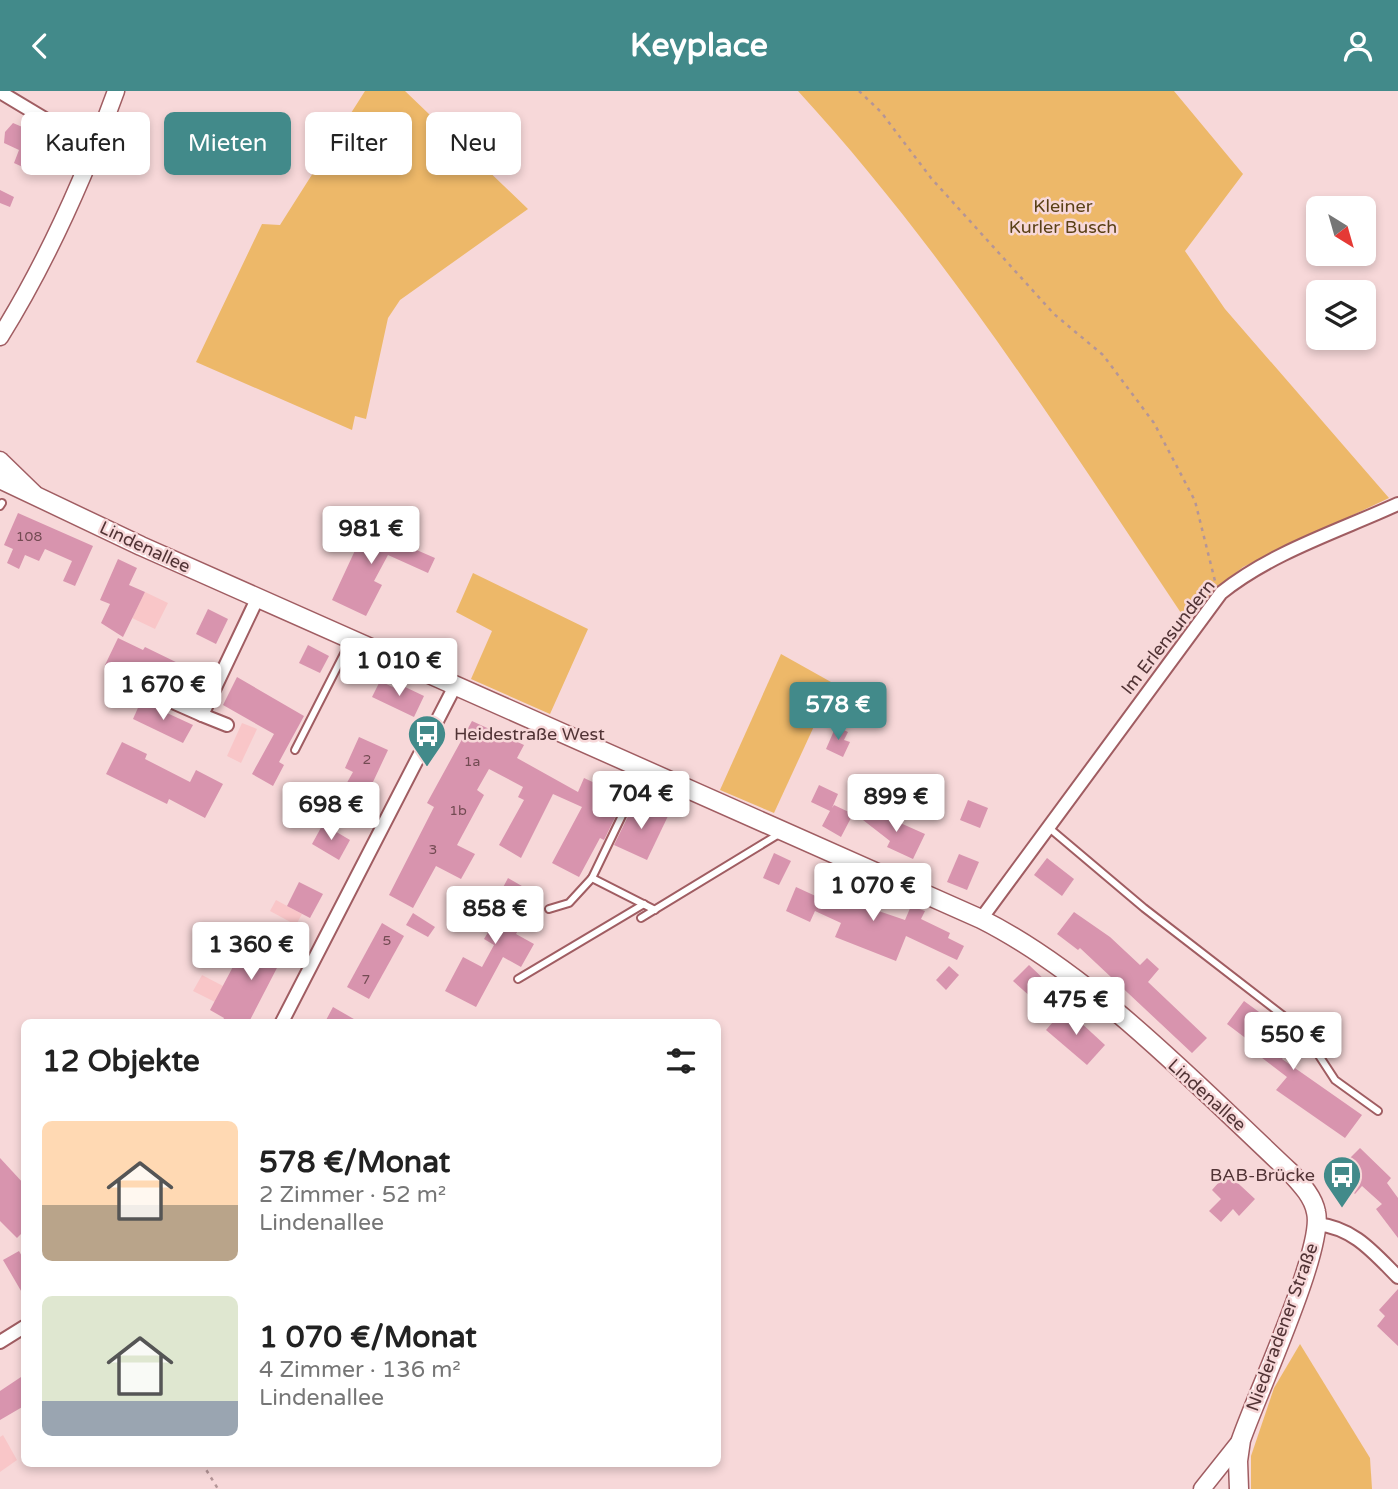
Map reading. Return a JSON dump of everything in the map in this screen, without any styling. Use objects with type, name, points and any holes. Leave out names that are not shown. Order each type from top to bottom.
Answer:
[{"type":"main road","name":"Lindenallee","points":[[0,479],[141,546],[1016,936],[1055,963],[1116,1014],[1290,1172]]},
{"type":"main road","name":"Niederadener Straße","points":[[1239,1489],[1238,1461],[1241,1440],[1310,1258],[1317,1224],[1311,1198],[1290,1172]]},
{"type":"street","points":[[108,112],[116,91]]},
{"type":"street","points":[[0,92],[33,112]]},
{"type":"street","points":[[0,337],[41,265],[83,175]]},
{"type":"street","name":"Lindenallee","points":[[0,460],[34,493]]},
{"type":"street","name":"Im Erlensundern","points":[[981,919],[1221,593],[1256,568],[1398,504]]},
{"type":"street","points":[[202,715],[258,597]]},
{"type":"street","points":[[134,685],[227,725]]},
{"type":"street","points":[[284,1019],[455,686]]},
{"type":"street","points":[[1317,1224],[1336,1226],[1353,1234],[1398,1277]]},
{"type":"street","points":[[0,1342],[21,1329]]},
{"type":"street","points":[[1202,1489],[1241,1440]]},
{"type":"lane","points":[[295,750],[352,639]]},
{"type":"lane","points":[[549,909],[569,903],[592,878],[630,799]]},
{"type":"lane","points":[[1048,827],[1144,908],[1303,1031],[1335,1080],[1377,1111]]},
{"type":"lane","points":[[641,918],[783,831]]},
{"type":"lane","points":[[592,878],[655,910]]},
{"type":"lane","points":[[518,979],[644,904]]},
{"type":"path","points":[[859,91],[881,112],[931,178],[1054,314],[1103,355],[1154,423],[1195,501],[1215,582],[1221,593]]},
{"type":"path","points":[[204,1467],[218,1489]]},
{"type":"shaded area","points":[[145,592],[168,603],[155,629],[132,618]]},
{"type":"shaded area","points":[[242,723],[257,729],[241,763],[227,756]]},
{"type":"shaded area","points":[[320,803],[337,811],[328,827],[297,815],[301,806],[315,812]]},
{"type":"shaded area","points":[[276,900],[302,914],[296,925],[270,911]]},
{"type":"shaded area","points":[[234,938],[257,950],[254,956],[246,952],[241,959],[227,950]]},
{"type":"shaded area","points":[[202,975],[223,986],[215,1002],[193,991]]},
{"type":"shaded area","points":[[3,1435],[17,1460],[0,1472],[0,1437]]},
{"type":"green space","points":[[365,91],[405,91],[427,112],[426,175],[493,175],[528,209],[400,300],[388,318],[366,419],[355,416],[352,430],[196,362],[262,224],[280,225],[312,175],[412,175],[412,112],[352,112]]},
{"type":"green space","name":"Kleiner Kurler Busch","points":[[798,91],[1174,91],[1243,174],[1185,251],[1225,309],[1389,498],[1243,567],[1216,589],[1187,622],[1050,417],[954,282],[852,153]]},
{"type":"green space","points":[[473,573],[588,629],[550,714],[471,679],[492,631],[456,612]]},
{"type":"green space","points":[[781,654],[831,682],[827,698],[774,813],[720,790]]},
{"type":"green space","points":[[1300,1344],[1370,1458],[1372,1489],[1251,1489],[1251,1456],[1274,1388]]},
{"type":"building","points":[[13,123],[21,126],[21,166],[14,163],[19,150],[4,143],[5,132]]},
{"type":"building","points":[[0,190],[14,197],[10,207],[0,203]]},
{"type":"building","points":[[18,513],[93,546],[75,586],[63,581],[72,561],[45,549],[39,561],[25,555],[19,569],[7,563],[13,549],[4,545]]},
{"type":"building","points":[[346,518],[411,550],[412,548],[435,558],[428,573],[388,555],[374,581],[382,585],[366,616],[332,600],[358,544],[338,535]]},
{"type":"building","points":[[118,559],[137,568],[129,585],[145,592],[123,637],[101,623],[110,604],[100,600]]},
{"type":"building","points":[[208,609],[228,619],[216,644],[196,634]]},
{"type":"building","points":[[118,638],[143,650],[145,647],[184,666],[173,688],[157,681],[155,685],[137,677],[130,677],[105,665]]},
{"type":"building","points":[[308,645],[329,656],[320,673],[299,663]]},
{"type":"building","points":[[237,677],[304,716],[279,762],[284,765],[273,786],[252,774],[274,734],[223,705]]},
{"type":"building","points":[[380,681],[401,691],[403,686],[424,696],[414,717],[372,697]]},
{"type":"building","points":[[141,701],[193,725],[183,743],[133,719]]},
{"type":"building","points":[[472,721],[524,745],[517,758],[578,792],[584,778],[625,797],[604,840],[600,838],[579,877],[552,863],[582,807],[553,794],[521,858],[499,845],[524,800],[518,797],[523,787],[489,769],[477,790],[484,795],[457,845],[475,854],[461,879],[436,866],[413,908],[389,895],[434,807],[427,803]]},
{"type":"building","points":[[836,726],[848,732],[844,740],[850,742],[843,757],[826,749]]},
{"type":"building","points":[[359,737],[388,750],[357,816],[335,804],[353,772],[345,768]]},
{"type":"building","points":[[122,742],[147,754],[145,759],[190,782],[196,770],[223,784],[205,818],[169,799],[167,804],[106,774]]},
{"type":"building","points":[[819,785],[838,794],[832,808],[834,805],[853,814],[841,837],[822,826],[830,811],[811,802]]},
{"type":"building","points":[[968,800],[988,808],[980,828],[960,820]]},
{"type":"building","points":[[635,802],[668,816],[647,860],[614,845]]},
{"type":"building","points":[[873,807],[897,826],[898,822],[925,834],[913,859],[887,847],[890,841],[863,820]]},
{"type":"building","points":[[323,824],[350,840],[339,860],[312,844]]},
{"type":"building","points":[[774,853],[791,861],[779,885],[763,878]]},
{"type":"building","points":[[959,854],[979,862],[967,890],[947,882]]},
{"type":"building","points":[[1047,858],[1074,879],[1062,896],[1034,875]]},
{"type":"building","points":[[846,874],[861,881],[852,902],[905,920],[911,906],[925,911],[921,919],[950,933],[948,938],[964,946],[957,960],[906,936],[896,961],[835,937],[841,923],[815,911],[810,922],[786,911],[796,887],[833,904]]},
{"type":"building","points":[[508,878],[527,889],[518,905],[529,910],[516,934],[534,944],[521,967],[503,957],[476,1007],[445,991],[463,957],[482,967],[494,945],[484,939],[490,929],[483,925]]},
{"type":"building","points":[[299,882],[323,894],[310,918],[287,906]]},
{"type":"building","points":[[1074,912],[1110,937],[1140,965],[1147,958],[1159,969],[1148,982],[1207,1038],[1192,1053],[1080,948],[1078,950],[1057,934]]},
{"type":"building","points":[[413,913],[435,927],[428,937],[406,925]]},
{"type":"building","points":[[382,923],[404,936],[369,999],[347,987]]},
{"type":"building","points":[[270,933],[294,947],[284,966],[279,964],[251,1019],[224,1019],[210,1010],[236,961],[250,969]]},
{"type":"building","points":[[1029,965],[1047,982],[1032,998],[1013,981]]},
{"type":"building","points":[[949,966],[959,975],[946,990],[936,980]]},
{"type":"building","points":[[1244,1001],[1270,1020],[1267,1024],[1293,1045],[1282,1059],[1362,1115],[1345,1138],[1276,1090],[1287,1077],[1249,1048],[1252,1043],[1227,1024]]},
{"type":"building","points":[[333,1007],[354,1019],[327,1019]]},
{"type":"building","points":[[1065,1008],[1105,1045],[1087,1065],[1046,1030]]},
{"type":"building","points":[[1360,1148],[1391,1178],[1387,1183],[1398,1198],[1398,1238],[1376,1209],[1382,1204],[1362,1186],[1355,1194],[1334,1174]]},
{"type":"building","points":[[0,1158],[21,1181],[21,1234],[17,1238],[0,1221]]},
{"type":"building","points":[[1227,1173],[1255,1199],[1239,1216],[1233,1209],[1221,1222],[1209,1211],[1221,1199],[1212,1190]]},
{"type":"building","points":[[19,1251],[21,1291],[3,1260]]},
{"type":"building","points":[[1398,1289],[1398,1346],[1377,1326],[1385,1316],[1379,1310]]},
{"type":"building","points":[[21,1377],[21,1408],[0,1420],[0,1391]]},
{"type":"place","name":"Heidestraße West","points":[[427,768]]},
{"type":"place","name":"BAB-Brücke","points":[[1342,1209]]}]
